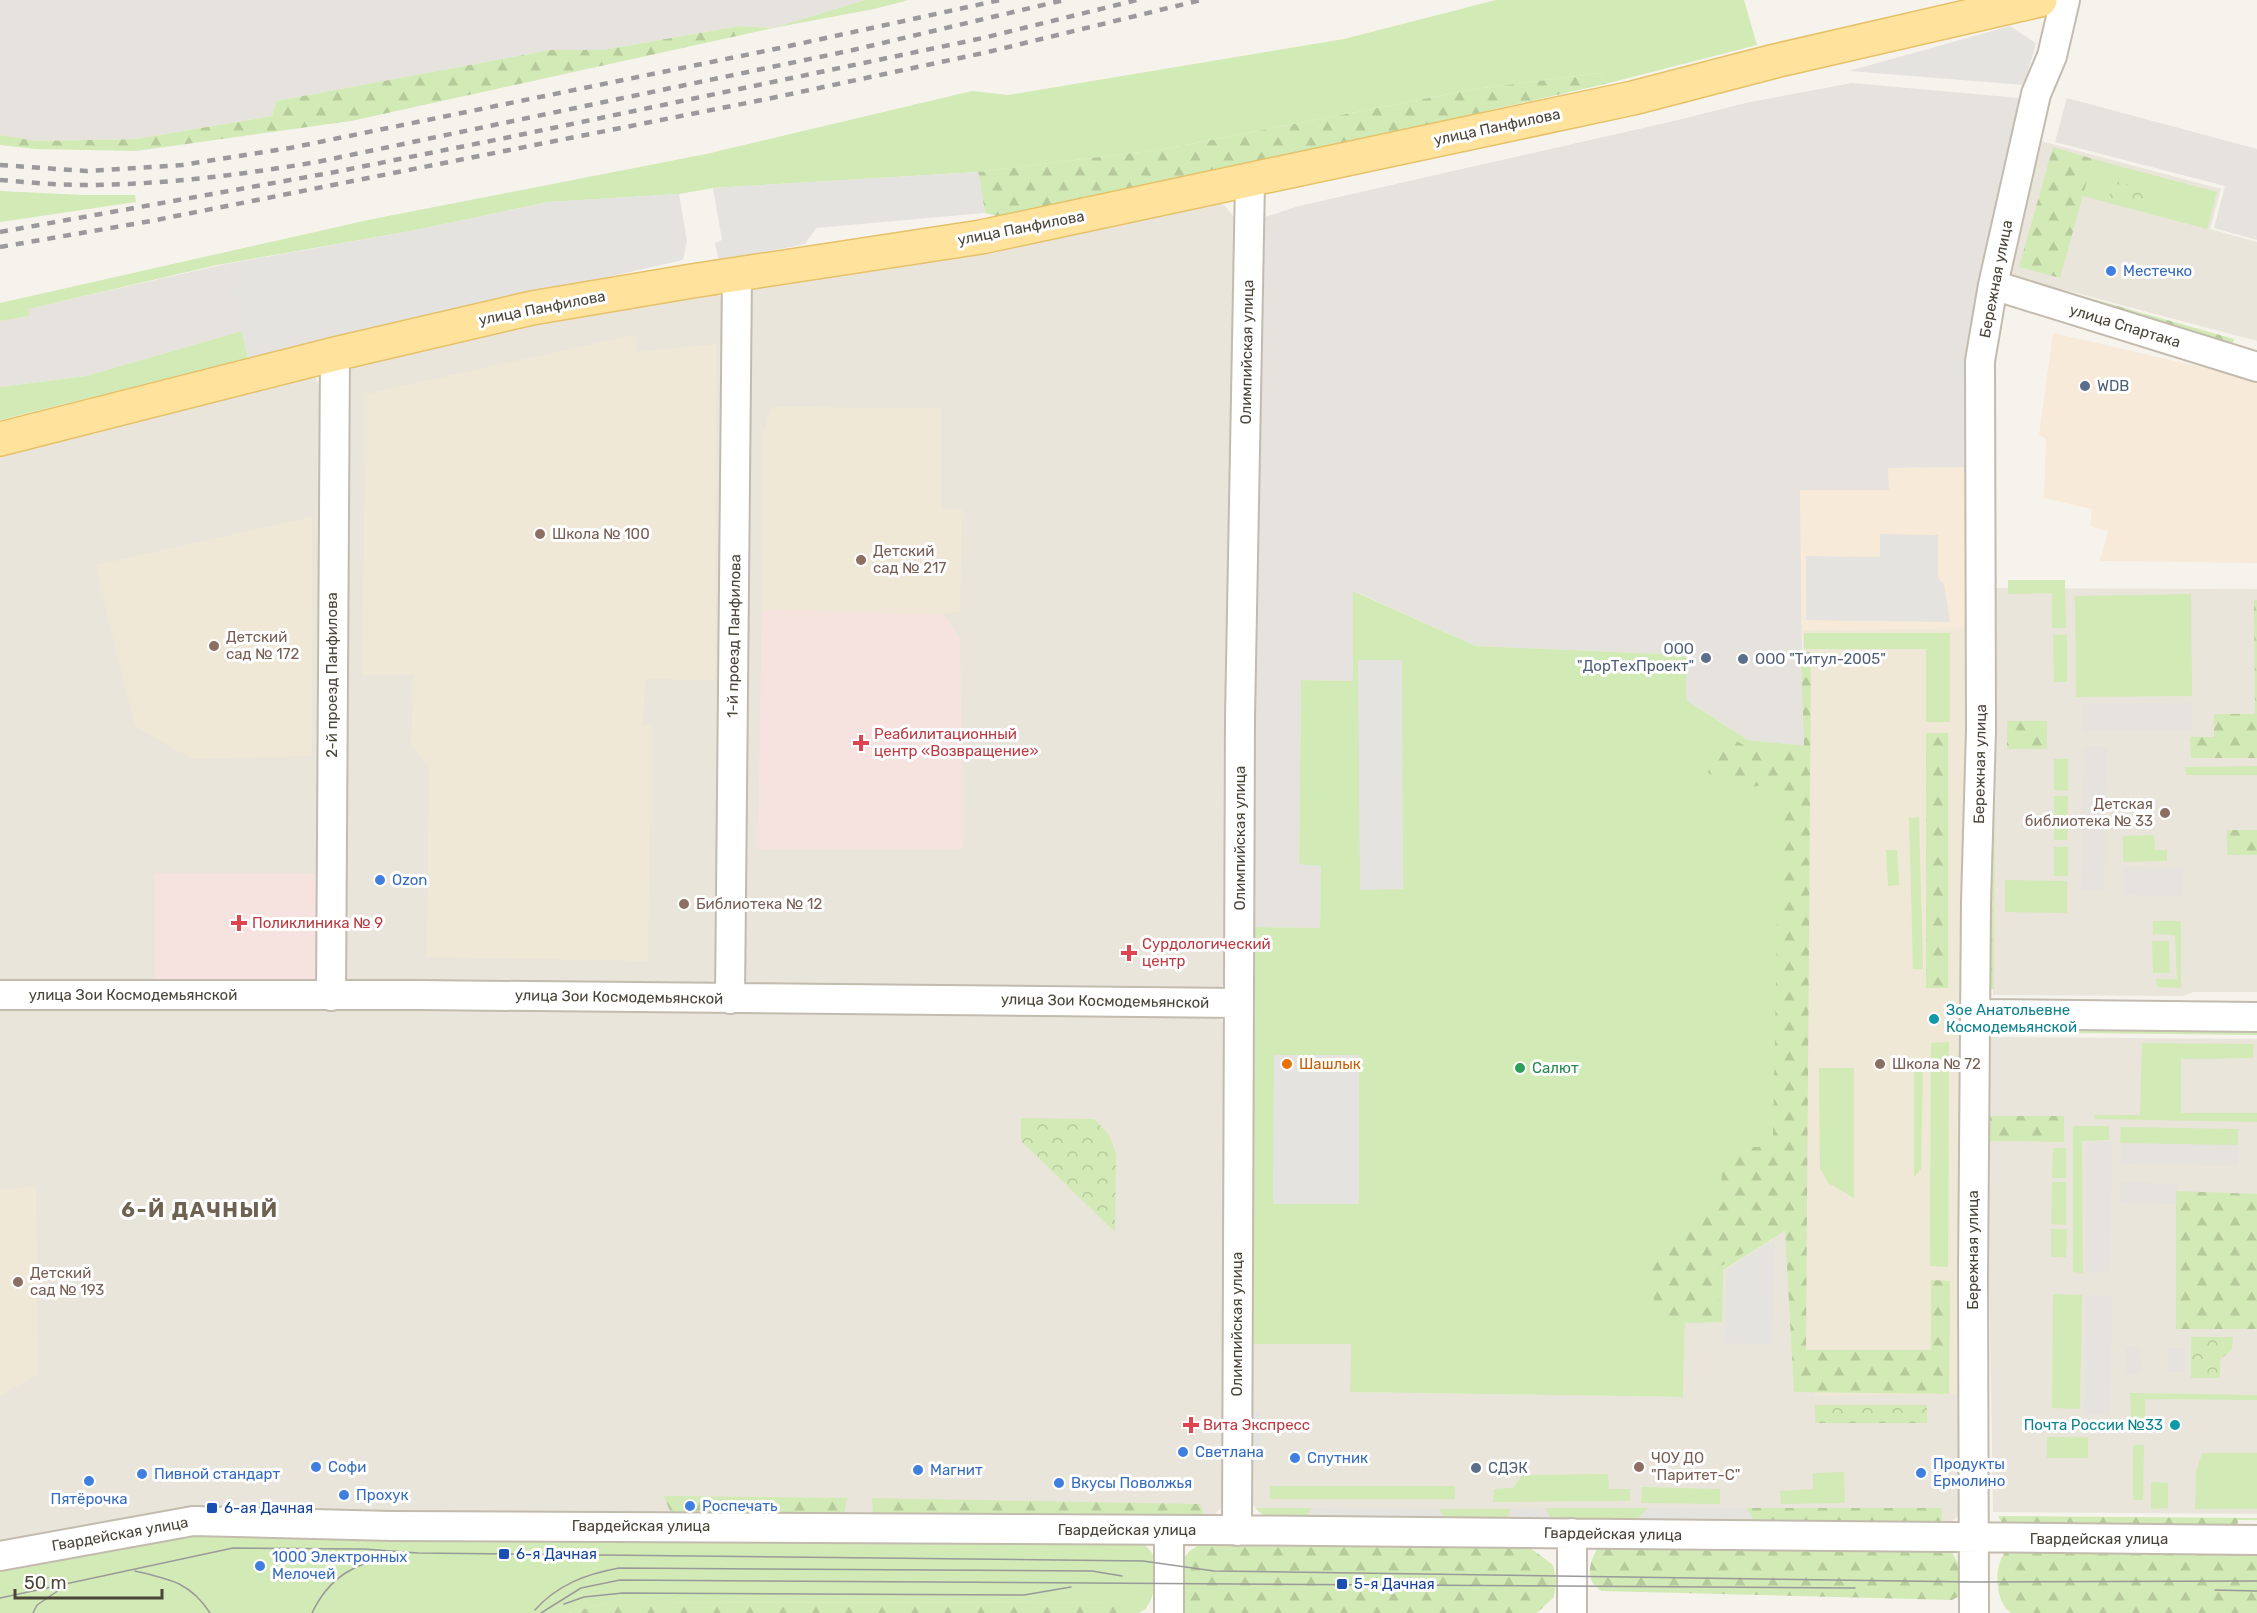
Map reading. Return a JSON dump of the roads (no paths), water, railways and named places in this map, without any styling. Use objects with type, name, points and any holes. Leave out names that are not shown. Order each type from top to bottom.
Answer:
[{"type":"main road","name":"улица Панфилова","points":[[0,439],[335,354],[532,308],[981,237],[1633,98],[1775,61],[2040,0]]},
{"type":"street","name":"Бережная улица","points":[[1974,1613],[1973,1265],[1981,730],[1980,361],[1993,285],[2036,94],[2052,56],[2066,0]]},
{"type":"street","name":"Олимпийская улица","points":[[1237,1531],[1240,698],[1250,181]]},
{"type":"street","name":"1-й проезд Панфилова","points":[[730,999],[737,274]]},
{"type":"street","name":"улица Спартака","points":[[1993,285],[2257,366]]},
{"type":"street","name":"2-й проезд Панфилова","points":[[331,996],[335,354]]},
{"type":"street","name":"улица Зои Космодемьянской","points":[[0,995],[1238,1003]]},
{"type":"street","points":[[1976,1014],[2257,1017]]},
{"type":"street","name":"Гвардейская улица","points":[[0,1556],[193,1521],[392,1526],[1572,1533],[2257,1540]]},
{"type":"street","points":[[1169,1531],[1169,1613]]},
{"type":"street","points":[[1572,1533],[1572,1613]]},
{"type":"tram line","points":[[0,1598],[233,1548],[364,1549],[418,1553],[1143,1561],[1214,1571],[1974,1582],[2257,1581]]},
{"type":"tram line","points":[[312,1613],[327,1590],[345,1573],[368,1562],[394,1556]]},
{"type":"tram line","points":[[535,1610],[563,1587],[584,1577],[619,1568],[1092,1571],[1122,1576]]},
{"type":"tram line","points":[[135,1571],[178,1583],[195,1594],[210,1613]]},
{"type":"tram line","points":[[541,1613],[581,1588],[620,1580],[1855,1588]]},
{"type":"tram line","points":[[33,1613],[37,1605],[65,1586]]},
{"type":"tram line","points":[[564,1604],[584,1597],[623,1593],[1024,1595],[1071,1587]]},
{"type":"tram line","points":[[2215,1590],[2257,1591]]},
{"type":"railway","points":[[0,165],[86,171],[182,165],[290,148],[780,48],[1000,0]]},
{"type":"railway","points":[[0,180],[113,185],[230,175],[317,162],[853,50],[1064,0]]},
{"type":"railway","points":[[0,232],[335,172],[505,138],[983,38],[1137,0]]},
{"type":"railway","points":[[0,247],[151,221],[772,98],[988,52],[1201,0]]},
{"type":"place","name":"Местечко","points":[[2111,271]]},
{"type":"place","name":"WDB","points":[[2085,386]]},
{"type":"place","name":"Школа № 100","points":[[540,534]]},
{"type":"place","name":"Детский сад № 217","points":[[861,560]]},
{"type":"place","name":"Детский сад № 172","points":[[214,646]]},
{"type":"place","name":"ООО \"ДорТехПроект\"","points":[[1706,658]]},
{"type":"place","name":"ООО \"Титул-2005\"","points":[[1743,659]]},
{"type":"place","name":"Реабилитационный центр «Возвращение»","points":[[861,743]]},
{"type":"place","name":"Детская библиотека № 33","points":[[2165,813]]},
{"type":"place","name":"Ozon","points":[[380,880]]},
{"type":"place","name":"Библиотека № 12","points":[[684,904]]},
{"type":"place","name":"Поликлиника № 9","points":[[239,923]]},
{"type":"place","name":"Сурдологический центр","points":[[1129,953]]},
{"type":"place","name":"Зое Анатольевне Космодемьянской","points":[[1934,1019]]},
{"type":"place","name":"Шашлык","points":[[1287,1064]]},
{"type":"place","name":"Школа № 72","points":[[1880,1064]]},
{"type":"place","name":"Салют","points":[[1520,1068]]},
{"type":"place","name":"Детский сад № 193","points":[[18,1282]]},
{"type":"place","name":"Вита Экспресс","points":[[1191,1425]]},
{"type":"place","name":"Почта России №33","points":[[2175,1425]]},
{"type":"place","name":"Светлана","points":[[1183,1452]]},
{"type":"place","name":"Спутник","points":[[1295,1458]]},
{"type":"place","name":"Софи","points":[[316,1467]]},
{"type":"place","name":"ЧОУ ДО \"Паритет-С\"","points":[[1639,1467]]},
{"type":"place","name":"СДЭК","points":[[1476,1468]]},
{"type":"place","name":"Магнит","points":[[918,1470]]},
{"type":"place","name":"Продукты Ермолино","points":[[1921,1473]]},
{"type":"place","name":"Пивной стандарт","points":[[142,1474]]},
{"type":"place","name":"Пятёрочка","points":[[89,1481]]},
{"type":"place","name":"Вкусы Поволжья","points":[[1059,1483]]},
{"type":"place","name":"Прохук","points":[[344,1495]]},
{"type":"place","name":"Роспечать","points":[[690,1506]]},
{"type":"place","name":"6-ая Дачная","points":[[212,1508]]},
{"type":"place","name":"6-я Дачная","points":[[504,1554]]},
{"type":"place","name":"1000 Электронных Мелочей","points":[[260,1566]]},
{"type":"place","name":"5-я Дачная","points":[[1342,1584]]},
{"type":"district","name":"6-Й ДАЧНЫЙ","points":[[200,1210]]}]
